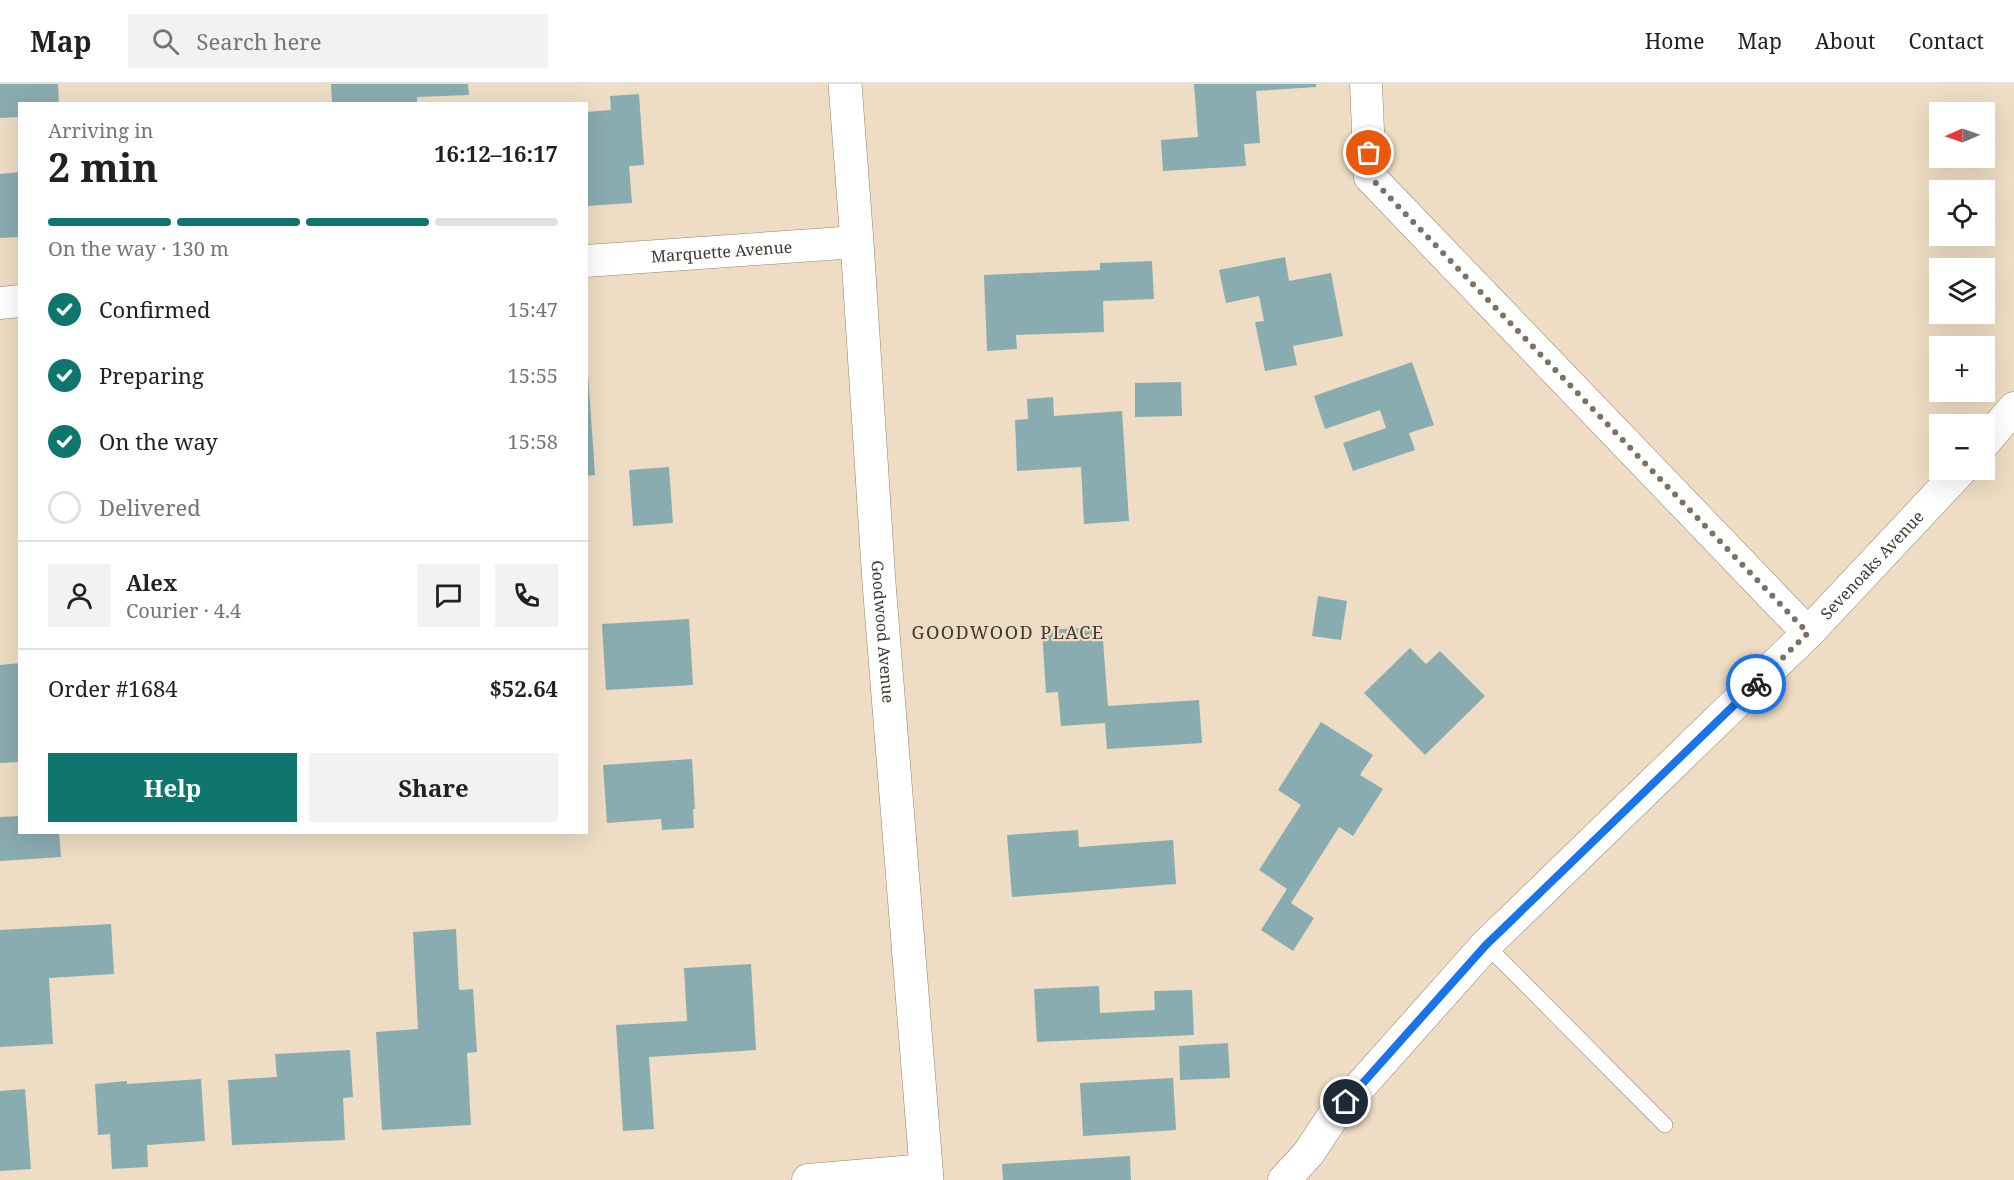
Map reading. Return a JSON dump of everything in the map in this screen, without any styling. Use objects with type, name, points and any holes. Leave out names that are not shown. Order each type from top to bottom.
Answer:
[{"type":"street","name":"Goodwood Avenue","points":[[845,84],[879,583],[926,1175]]},
{"type":"street","points":[[1366,84],[1370,177],[1808,633]]},
{"type":"street","name":"Marquette Avenue","points":[[588,261],[857,242]]},
{"type":"street","points":[[0,303],[18,301]]},
{"type":"street","points":[[1995,430],[2014,408]]},
{"type":"street","name":"Sevenoaks Avenue","points":[[1284,1180],[1308,1154],[1332,1118],[1486,945],[1808,633],[1952,480]]},
{"type":"street","points":[[808,1180],[926,1175]]},
{"type":"lane","points":[[1486,945],[1665,1125]]},
{"type":"building","points":[[0,84],[58,84],[59,102],[18,102],[18,117],[0,118]]},
{"type":"building","points":[[331,84],[468,84],[469,95],[417,97],[417,102],[332,102]]},
{"type":"building","points":[[1194,84],[1316,84],[1316,87],[1256,91],[1260,143],[1244,144],[1246,166],[1163,171],[1161,140],[1198,137]]},
{"type":"building","points":[[639,94],[644,165],[629,166],[632,203],[588,206],[588,112],[611,110],[610,96]]},
{"type":"building","points":[[18,172],[18,237],[0,238],[0,174]]},
{"type":"building","points":[[1285,257],[1289,281],[1331,273],[1343,336],[1293,346],[1297,365],[1265,371],[1255,322],[1264,321],[1259,296],[1226,303],[1219,270]]},
{"type":"building","points":[[1152,261],[1154,299],[1103,301],[1104,332],[1016,335],[1017,349],[987,351],[984,275],[1100,270],[1100,263]]},
{"type":"building","points":[[1412,362],[1434,425],[1409,433],[1415,450],[1353,471],[1343,443],[1386,428],[1380,410],[1325,429],[1314,396]]},
{"type":"building","points":[[588,374],[595,475],[588,476]]},
{"type":"building","points":[[1181,382],[1182,416],[1135,417],[1135,383]]},
{"type":"building","points":[[1053,397],[1054,416],[1122,411],[1129,521],[1084,524],[1081,467],[1017,471],[1015,420],[1028,419],[1027,399]]},
{"type":"building","points":[[669,467],[673,523],[633,526],[629,470]]},
{"type":"building","points":[[1318,596],[1347,601],[1341,640],[1312,636]]},
{"type":"building","points":[[689,619],[693,685],[606,690],[602,624]]},
{"type":"building","points":[[1102,627],[1108,706],[1199,700],[1202,743],[1107,749],[1105,723],[1061,726],[1058,692],[1046,693],[1042,630]]},
{"type":"building","points":[[1410,648],[1426,664],[1440,651],[1485,696],[1425,755],[1364,693]]},
{"type":"building","points":[[18,663],[18,762],[0,763],[0,665]]},
{"type":"building","points":[[1321,722],[1373,755],[1360,775],[1383,789],[1353,836],[1339,827],[1291,903],[1314,918],[1293,951],[1261,930],[1287,889],[1259,870],[1301,805],[1278,790]]},
{"type":"building","points":[[692,759],[694,828],[662,830],[661,819],[607,823],[603,765]]},
{"type":"building","points":[[18,816],[18,834],[59,834],[61,857],[0,861],[0,817]]},
{"type":"building","points":[[1078,830],[1079,847],[1173,840],[1176,884],[1012,897],[1007,835]]},
{"type":"building","points":[[111,924],[114,974],[49,978],[53,1044],[0,1047],[0,930]]},
{"type":"building","points":[[456,929],[459,990],[473,989],[477,1052],[467,1053],[471,1125],[382,1130],[376,1032],[418,1029],[413,932]]},
{"type":"building","points":[[751,964],[756,1050],[649,1057],[654,1129],[623,1131],[616,1025],[687,1021],[684,968]]},
{"type":"building","points":[[1099,986],[1100,1013],[1155,1010],[1154,991],[1192,990],[1194,1035],[1037,1042],[1034,989]]},
{"type":"building","points":[[1228,1043],[1230,1078],[1180,1080],[1179,1046]]},
{"type":"building","points":[[350,1050],[353,1097],[343,1098],[345,1140],[232,1145],[228,1080],[277,1077],[275,1054]]},
{"type":"building","points":[[1173,1078],[1176,1130],[1083,1136],[1080,1083]]},
{"type":"building","points":[[201,1079],[205,1141],[147,1145],[148,1167],[112,1169],[110,1134],[98,1135],[95,1084]]},
{"type":"building","points":[[25,1089],[31,1169],[0,1171],[0,1091]]},
{"type":"building","points":[[1130,1156],[1131,1180],[1003,1180],[1002,1164]]},
{"type":"way so far","points":[[1369,153],[1370,177],[1808,633],[1756,684]]},
{"type":"district","name":"GOODWOOD PLACE","points":[[1008,633]]},
{"type":"route","points":[[1346,1102],[1486,945],[1756,684]]}]
